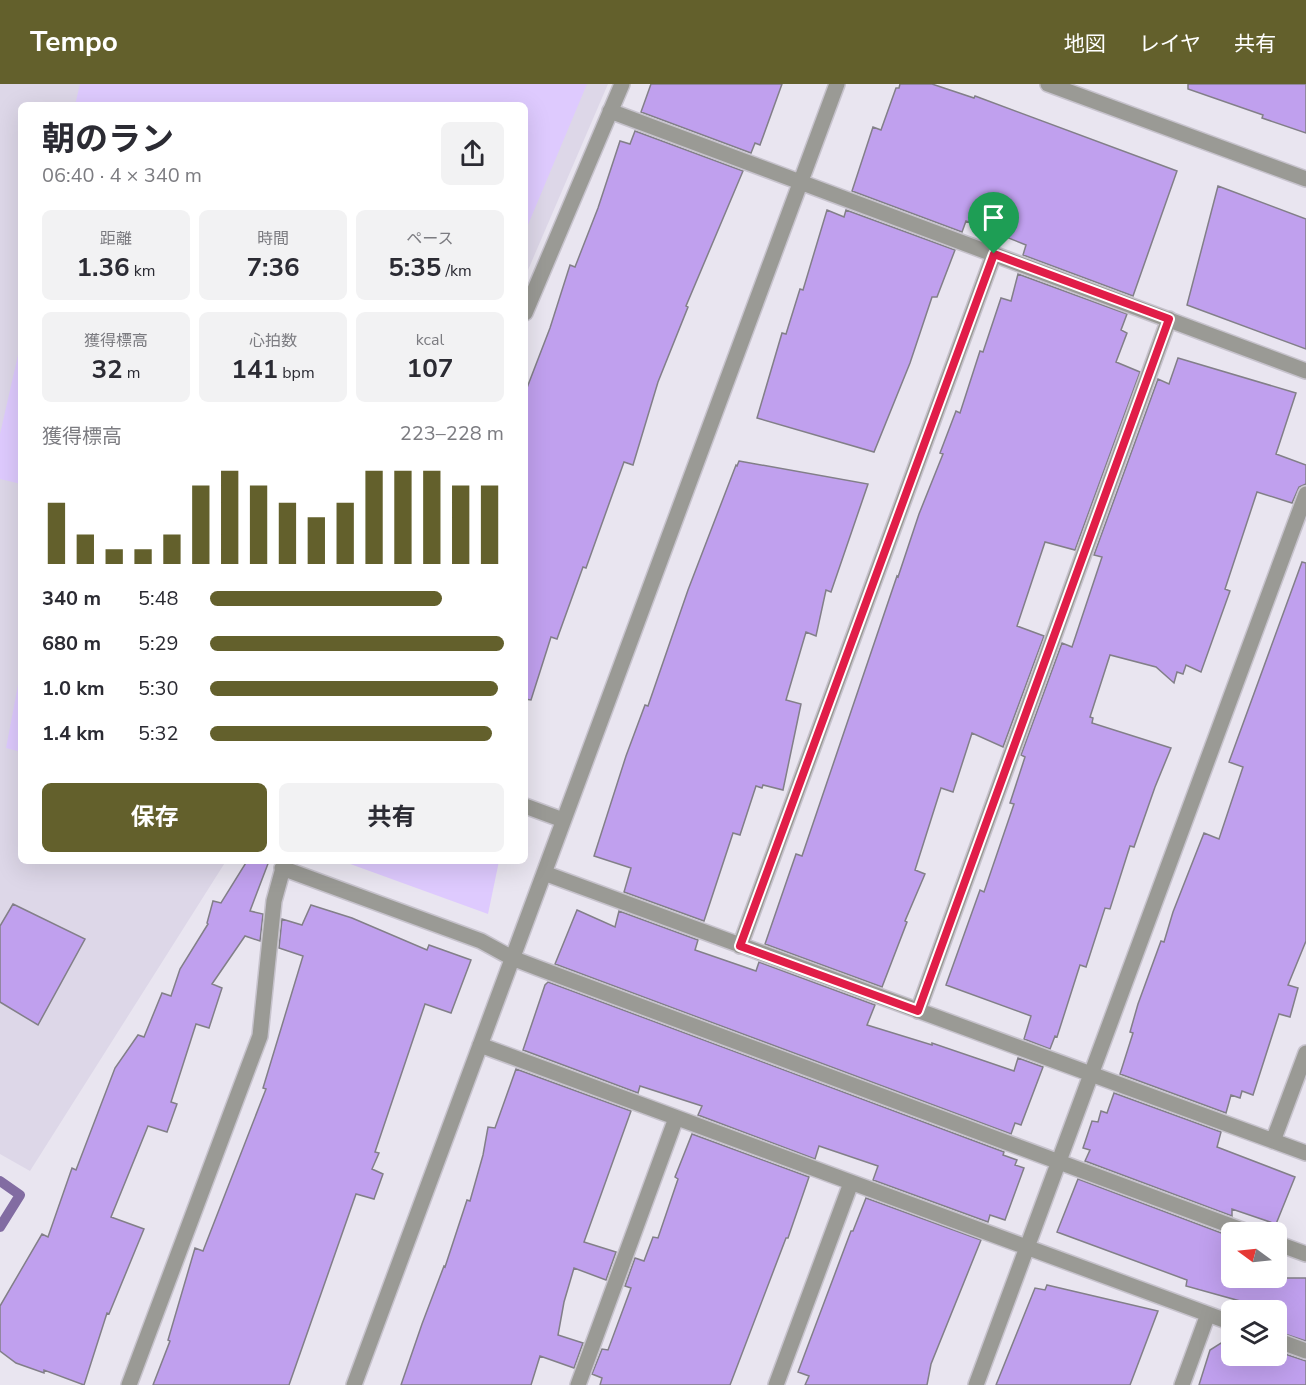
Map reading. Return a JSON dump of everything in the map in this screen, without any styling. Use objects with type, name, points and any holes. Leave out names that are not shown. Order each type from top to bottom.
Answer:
[{"type":"street","points":[[528,306],[622,84]]},
{"type":"street","points":[[354,1385],[837,84]]},
{"type":"street","points":[[1048,84],[1306,179]]},
{"type":"street","points":[[610,111],[1306,371]]},
{"type":"street","points":[[740,946],[994,254]]},
{"type":"street","points":[[918,1011],[1169,319]]},
{"type":"street","points":[[976,1385],[1306,494]]},
{"type":"street","points":[[528,807],[563,820]]},
{"type":"street","points":[[129,1385],[260,1036],[274,901],[283,864],[481,941],[512,958],[1221,1222]]},
{"type":"street","points":[[544,873],[1306,1153]]},
{"type":"street","points":[[480,1046],[1221,1319]]},
{"type":"street","points":[[1274,1141],[1306,1053]]},
{"type":"street","points":[[578,1385],[676,1119]]},
{"type":"street","points":[[776,1385],[851,1183]]},
{"type":"street","points":[[1287,1247],[1306,1254]]},
{"type":"street","points":[[1182,1385],[1208,1314]]},
{"type":"street","points":[[1287,1344],[1306,1351]]},
{"type":"shaded area","points":[[0,84],[608,84],[528,270],[528,102],[18,102],[18,864],[224,864],[30,1171],[0,1154]]},
{"type":"shaded area","points":[[80,84],[587,84],[528,225],[528,102],[76,102]]},
{"type":"shaded area","points":[[18,355],[18,483],[0,479],[0,434]]},
{"type":"shaded area","points":[[18,685],[18,751],[6,748]]},
{"type":"shaded area","points":[[350,864],[498,864],[488,914]]},
{"type":"building","points":[[651,84],[782,84],[760,145],[755,143],[751,153],[641,112]]},
{"type":"building","points":[[900,84],[932,84],[974,98],[975,96],[1177,171],[1133,296],[1023,255],[1026,245],[966,221],[962,232],[852,191],[873,127],[881,130],[896,88],[899,88]]},
{"type":"building","points":[[1188,84],[1306,84],[1306,133],[1262,118],[1263,115],[1188,89]]},
{"type":"building","points":[[635,131],[743,171],[686,306],[688,307],[658,382],[633,465],[624,462],[586,568],[583,567],[557,639],[551,637],[531,700],[528,700],[528,385],[550,328],[570,265],[575,267],[598,208],[620,141],[630,144]]},
{"type":"building","points":[[1218,186],[1306,219],[1306,349],[1187,305]]},
{"type":"building","points":[[827,210],[844,217],[846,210],[955,250],[937,297],[932,297],[910,363],[874,452],[757,418],[782,333],[786,334],[800,289],[803,290]]},
{"type":"building","points":[[1018,274],[1127,314],[1121,330],[1127,333],[1116,362],[1140,372],[1075,550],[1045,542],[1017,626],[1044,636],[1003,747],[972,733],[953,792],[941,788],[915,870],[925,874],[905,921],[907,922],[882,987],[765,944],[796,854],[802,856],[897,576],[943,454],[940,453],[956,411],[960,413],[980,351],[983,352],[1001,298],[1011,301]]},
{"type":"building","points":[[1178,358],[1296,393],[1276,454],[1306,465],[1306,484],[1299,487],[1292,503],[1257,492],[1225,589],[1230,591],[1201,672],[1186,665],[1183,674],[1177,672],[1174,683],[1156,667],[1110,655],[1090,717],[1093,718],[1092,723],[1171,748],[1134,847],[1130,846],[1110,909],[1105,908],[1086,967],[1080,965],[1057,1037],[1055,1036],[1050,1049],[1024,1039],[1031,1016],[946,985],[980,890],[984,892],[1014,804],[1010,803],[1025,757],[1021,755],[1062,643],[1072,647],[1102,557],[1094,555],[1158,379],[1169,384]]},
{"type":"building","points":[[739,461],[868,484],[831,592],[826,590],[816,636],[806,632],[786,700],[801,704],[783,790],[763,785],[762,788],[756,786],[740,835],[733,833],[704,921],[624,892],[631,868],[594,856],[626,756],[645,705],[648,706],[688,590]]},
{"type":"building","points":[[1302,562],[1306,563],[1306,941],[1288,985],[1298,988],[1290,1017],[1279,1014],[1253,1095],[1242,1091],[1240,1098],[1231,1095],[1226,1113],[1120,1074],[1133,1033],[1130,1032],[1138,1004],[1161,941],[1164,942],[1173,912],[1204,833],[1219,839],[1243,767],[1229,762]]},
{"type":"building","points":[[245,864],[268,864],[250,911],[263,914],[260,941],[245,936],[212,984],[222,988],[209,1028],[196,1024],[171,1102],[177,1104],[167,1132],[148,1126],[111,1217],[144,1229],[109,1314],[107,1313],[84,1385],[44,1370],[44,1373],[16,1363],[0,1351],[0,1306],[42,1234],[48,1237],[72,1168],[76,1170],[115,1068],[138,1035],[144,1037],[162,993],[171,996],[180,969],[208,924],[213,901],[221,903]]},
{"type":"building","points":[[13,904],[85,939],[38,1025],[0,1002],[0,926]]},
{"type":"building","points":[[311,905],[352,918],[427,950],[429,945],[471,960],[451,1013],[425,1004],[375,1152],[379,1153],[372,1169],[383,1174],[374,1199],[356,1194],[289,1385],[153,1385],[170,1341],[168,1340],[195,1248],[203,1251],[266,1089],[263,1088],[303,956],[279,948],[282,919],[302,925]]},
{"type":"building","points":[[577,910],[615,927],[619,911],[698,940],[695,950],[756,971],[759,962],[875,1005],[867,1025],[932,1045],[932,1043],[1014,1071],[1018,1058],[1043,1067],[1021,1125],[1015,1123],[1011,1134],[555,964]]},
{"type":"building","points":[[548,982],[1004,1152],[1003,1155],[1017,1160],[1015,1165],[1024,1168],[1005,1220],[990,1215],[988,1222],[873,1180],[878,1166],[819,1146],[815,1159],[698,1115],[702,1106],[640,1086],[638,1093],[523,1050]]},
{"type":"building","points":[[516,1069],[631,1111],[584,1242],[616,1252],[606,1280],[574,1268],[564,1302],[558,1335],[583,1343],[574,1368],[540,1356],[531,1385],[401,1385],[467,1200],[470,1201],[488,1127],[495,1128]]},
{"type":"building","points":[[1114,1093],[1221,1132],[1217,1147],[1295,1177],[1277,1222],[1270,1222],[1232,1209],[1232,1216],[1085,1161],[1090,1150],[1083,1148],[1092,1121],[1098,1122],[1101,1111],[1107,1113]]},
{"type":"building","points":[[692,1134],[809,1177],[788,1238],[786,1238],[730,1385],[600,1385],[602,1378],[592,1374],[602,1349],[608,1350],[631,1288],[625,1286],[635,1258],[644,1261],[653,1237],[658,1238],[678,1179],[675,1177]]},
{"type":"building","points":[[1078,1179],[1221,1233],[1221,1288],[1287,1288],[1287,1278],[1306,1278],[1306,1341],[1287,1335],[1287,1300],[1236,1300],[1186,1286],[1187,1280],[1057,1232]]},
{"type":"building","points":[[866,1198],[981,1240],[931,1364],[927,1385],[805,1385],[809,1376],[798,1372],[851,1231],[853,1231]]},
{"type":"building","points":[[1047,1285],[1158,1311],[1130,1385],[996,1385],[1035,1288],[1045,1290]]},
{"type":"building","points":[[1221,1343],[1221,1366],[1287,1366],[1287,1355],[1306,1361],[1306,1385],[1199,1385],[1210,1350]]},
{"type":"waterway","points":[[0,1181],[20,1195],[0,1227]]},
{"type":"route","points":[[994,254],[1169,319],[918,1011],[740,946],[994,254]]}]
